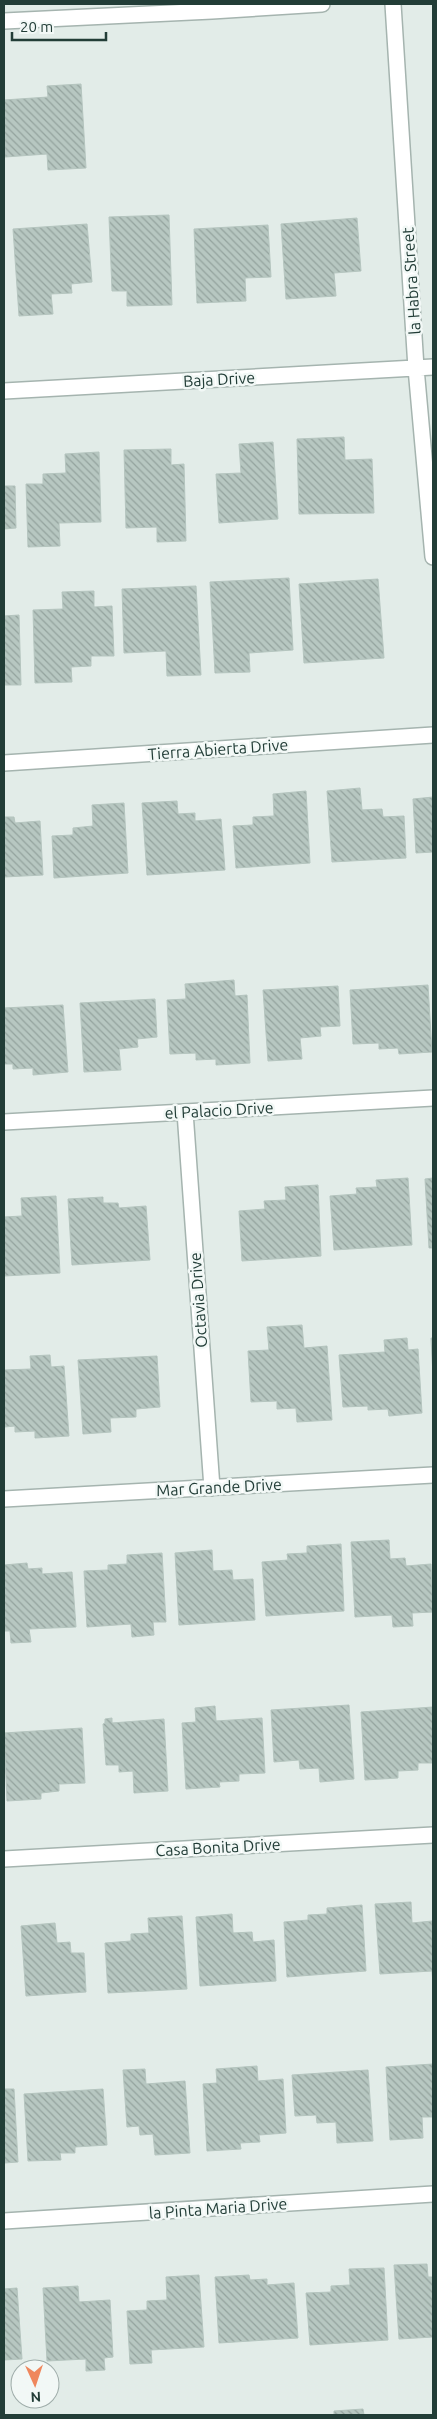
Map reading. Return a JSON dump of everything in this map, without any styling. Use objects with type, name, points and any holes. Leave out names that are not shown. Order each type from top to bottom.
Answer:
[{"type":"street","points":[[4,21],[212,8],[322,4]]},
{"type":"street","name":"la Habra Street","points":[[393,4],[416,368],[433,557]]},
{"type":"street","name":"Baja Drive","points":[[4,390],[433,367]]},
{"type":"street","name":"Tierra Abierta Drive","points":[[4,763],[433,735]]},
{"type":"street","name":"el Palacio Drive","points":[[4,1122],[433,1098]]},
{"type":"street","name":"Octavia Drive","points":[[185,1112],[212,1488]]},
{"type":"street","name":"Mar Grande Drive","points":[[4,1500],[433,1475]]},
{"type":"street","name":"Casa Bonita Drive","points":[[4,1859],[433,1834]]},
{"type":"street","name":"la Pinta Maria Drive","points":[[4,2221],[433,2194]]},
{"type":"building","points":[[81,84],[86,168],[48,170],[47,154],[5,157],[4,100],[48,97],[47,86]]},
{"type":"building","points":[[169,215],[172,305],[127,306],[127,291],[112,291],[109,217]]},
{"type":"building","points":[[357,218],[361,271],[334,273],[336,296],[286,299],[281,224]]},
{"type":"building","points":[[87,224],[92,282],[71,284],[72,293],[51,294],[53,314],[19,316],[13,229]]},
{"type":"building","points":[[268,225],[271,277],[245,278],[246,301],[197,303],[194,229]]},
{"type":"building","points":[[344,437],[345,460],[372,459],[374,513],[299,514],[297,439]]},
{"type":"building","points":[[273,442],[278,519],[219,523],[216,474],[241,473],[239,444]]},
{"type":"building","points":[[171,449],[171,465],[184,464],[186,541],[157,542],[157,527],[126,528],[124,450]]},
{"type":"building","points":[[99,452],[101,522],[59,523],[60,546],[28,547],[26,484],[43,484],[43,474],[66,473],[65,454]]},
{"type":"building","points":[[4,486],[15,486],[16,528],[4,529]]},
{"type":"building","points":[[289,578],[293,650],[249,653],[250,672],[215,673],[210,582]]},
{"type":"building","points":[[378,579],[384,658],[304,663],[299,584]]},
{"type":"building","points":[[196,586],[201,675],[167,676],[166,651],[124,653],[122,589]]},
{"type":"building","points":[[94,591],[94,607],[112,606],[114,656],[91,656],[91,666],[71,667],[72,682],[35,683],[33,610],[63,609],[62,592]]},
{"type":"building","points":[[19,615],[21,685],[4,685],[4,616]]},
{"type":"building","points":[[360,788],[362,810],[382,809],[383,817],[404,816],[406,858],[332,862],[327,791]]},
{"type":"building","points":[[306,791],[310,863],[236,868],[233,826],[253,825],[253,817],[274,816],[273,794]]},
{"type":"building","points":[[433,797],[433,852],[416,853],[413,799]]},
{"type":"building","points":[[177,801],[178,814],[195,813],[195,821],[221,819],[225,870],[147,875],[142,803]]},
{"type":"building","points":[[124,803],[128,873],[54,878],[52,836],[73,835],[73,828],[93,826],[92,805]]},
{"type":"building","points":[[4,817],[14,817],[15,823],[40,821],[43,875],[4,877]]},
{"type":"building","points":[[234,980],[235,996],[247,995],[250,1063],[216,1065],[216,1059],[196,1060],[196,1053],[170,1054],[167,1000],[186,999],[185,984]]},
{"type":"building","points":[[428,985],[432,1052],[399,1054],[398,1048],[379,1049],[379,1043],[353,1044],[350,990]]},
{"type":"building","points":[[338,986],[340,1026],[320,1027],[321,1036],[300,1038],[302,1059],[268,1061],[263,990]]},
{"type":"building","points":[[155,999],[157,1037],[137,1039],[138,1047],[119,1049],[121,1070],[84,1072],[80,1003]]},
{"type":"building","points":[[63,1005],[68,1072],[33,1075],[33,1068],[13,1069],[13,1064],[4,1064],[4,1008]]},
{"type":"building","points":[[408,1178],[412,1245],[334,1250],[330,1196],[357,1194],[356,1188],[377,1187],[376,1180]]},
{"type":"building","points":[[433,1178],[433,1248],[429,1248],[425,1179]]},
{"type":"building","points":[[318,1185],[321,1256],[242,1261],[239,1211],[265,1209],[264,1201],[286,1200],[285,1187]]},
{"type":"building","points":[[56,1196],[60,1273],[4,1276],[4,1217],[22,1216],[21,1198]]},
{"type":"building","points":[[103,1197],[103,1203],[118,1203],[119,1208],[146,1206],[150,1260],[72,1265],[68,1199]]},
{"type":"building","points":[[302,1325],[304,1348],[327,1346],[332,1420],[297,1422],[296,1408],[277,1409],[277,1401],[251,1402],[248,1351],[269,1350],[267,1327]]},
{"type":"building","points":[[407,1338],[408,1350],[418,1349],[422,1413],[389,1416],[388,1409],[368,1410],[368,1406],[343,1407],[339,1355],[385,1352],[384,1340]]},
{"type":"building","points":[[431,1338],[433,1338],[433,1376]]},
{"type":"building","points":[[50,1355],[51,1367],[64,1366],[69,1436],[35,1438],[35,1431],[15,1432],[15,1426],[4,1427],[4,1370],[31,1369],[30,1356]]},
{"type":"building","points":[[157,1356],[160,1407],[136,1409],[136,1417],[110,1418],[111,1432],[83,1434],[78,1360]]},
{"type":"building","points":[[389,1540],[390,1559],[405,1558],[406,1566],[431,1564],[433,1612],[412,1613],[413,1626],[393,1627],[392,1615],[355,1617],[351,1542]]},
{"type":"building","points":[[341,1544],[344,1611],[266,1616],[262,1562],[288,1560],[287,1554],[307,1553],[307,1546]]},
{"type":"building","points":[[212,1550],[213,1571],[232,1570],[233,1580],[253,1579],[255,1620],[179,1625],[175,1553]]},
{"type":"building","points":[[162,1553],[166,1622],[153,1622],[154,1635],[132,1637],[131,1624],[87,1627],[84,1571],[108,1570],[108,1565],[127,1564],[127,1555]]},
{"type":"building","points":[[27,1563],[28,1569],[42,1568],[42,1574],[72,1572],[76,1627],[29,1629],[31,1642],[11,1643],[10,1631],[4,1631],[4,1565]]},
{"type":"building","points":[[349,1705],[354,1779],[320,1782],[319,1768],[300,1769],[299,1760],[274,1762],[271,1710]]},
{"type":"building","points":[[215,1706],[216,1721],[262,1718],[265,1773],[239,1774],[239,1781],[219,1782],[220,1787],[186,1789],[182,1723],[196,1722],[195,1708]]},
{"type":"building","points":[[433,1707],[433,1763],[418,1763],[418,1770],[398,1771],[398,1778],[365,1780],[361,1712]]},
{"type":"building","points":[[112,1718],[112,1723],[164,1719],[168,1791],[134,1793],[133,1771],[119,1772],[119,1765],[106,1765],[103,1724],[105,1719]]},
{"type":"building","points":[[82,1728],[85,1783],[59,1784],[59,1791],[41,1793],[41,1799],[7,1801],[4,1733]]},
{"type":"building","points":[[411,1902],[412,1923],[432,1921],[433,1984],[432,1971],[380,1974],[375,1904]]},
{"type":"building","points":[[362,1905],[366,1971],[287,1977],[284,1922],[308,1920],[308,1915],[327,1914],[327,1908]]},
{"type":"building","points":[[232,1914],[233,1933],[252,1932],[253,1942],[274,1940],[276,1981],[200,1986],[196,1917]]},
{"type":"building","points":[[182,1916],[187,1989],[108,1993],[105,1943],[131,1941],[131,1934],[149,1933],[148,1918]]},
{"type":"building","points":[[55,1923],[57,1943],[70,1942],[71,1953],[84,1953],[86,1992],[26,1996],[21,1926]]},
{"type":"building","points":[[433,2064],[433,2117],[422,2117],[423,2138],[390,2140],[386,2067]]},
{"type":"building","points":[[257,2066],[258,2081],[283,2079],[286,2133],[259,2135],[260,2142],[240,2143],[241,2149],[207,2151],[203,2084],[217,2083],[216,2069]]},
{"type":"building","points":[[145,2069],[146,2084],[185,2081],[190,2153],[155,2155],[153,2134],[140,2135],[139,2126],[127,2127],[123,2070]]},
{"type":"building","points":[[368,2070],[373,2141],[337,2143],[336,2122],[317,2123],[316,2115],[295,2116],[292,2075]]},
{"type":"building","points":[[4,2089],[14,2089],[18,2162],[4,2163]]},
{"type":"building","points":[[103,2089],[107,2145],[75,2147],[75,2153],[60,2153],[61,2160],[28,2161],[24,2094]]},
{"type":"building","points":[[427,2264],[428,2277],[433,2277],[433,2337],[399,2339],[394,2265]]},
{"type":"building","points":[[384,2268],[388,2340],[310,2345],[306,2293],[331,2292],[331,2286],[350,2285],[349,2269]]},
{"type":"building","points":[[199,2275],[204,2347],[151,2350],[152,2363],[130,2364],[127,2311],[147,2310],[147,2301],[167,2300],[166,2277]]},
{"type":"building","points":[[249,2275],[250,2280],[267,2279],[267,2285],[294,2283],[298,2338],[219,2343],[215,2277]]},
{"type":"building","points":[[78,2286],[79,2302],[110,2300],[113,2357],[104,2358],[105,2370],[86,2371],[86,2359],[47,2359],[43,2288]]},
{"type":"building","points":[[17,2288],[22,2359],[4,2360],[4,2289]]},
{"type":"building","points":[[363,2409],[364,2415],[334,2415],[334,2411]]}]
